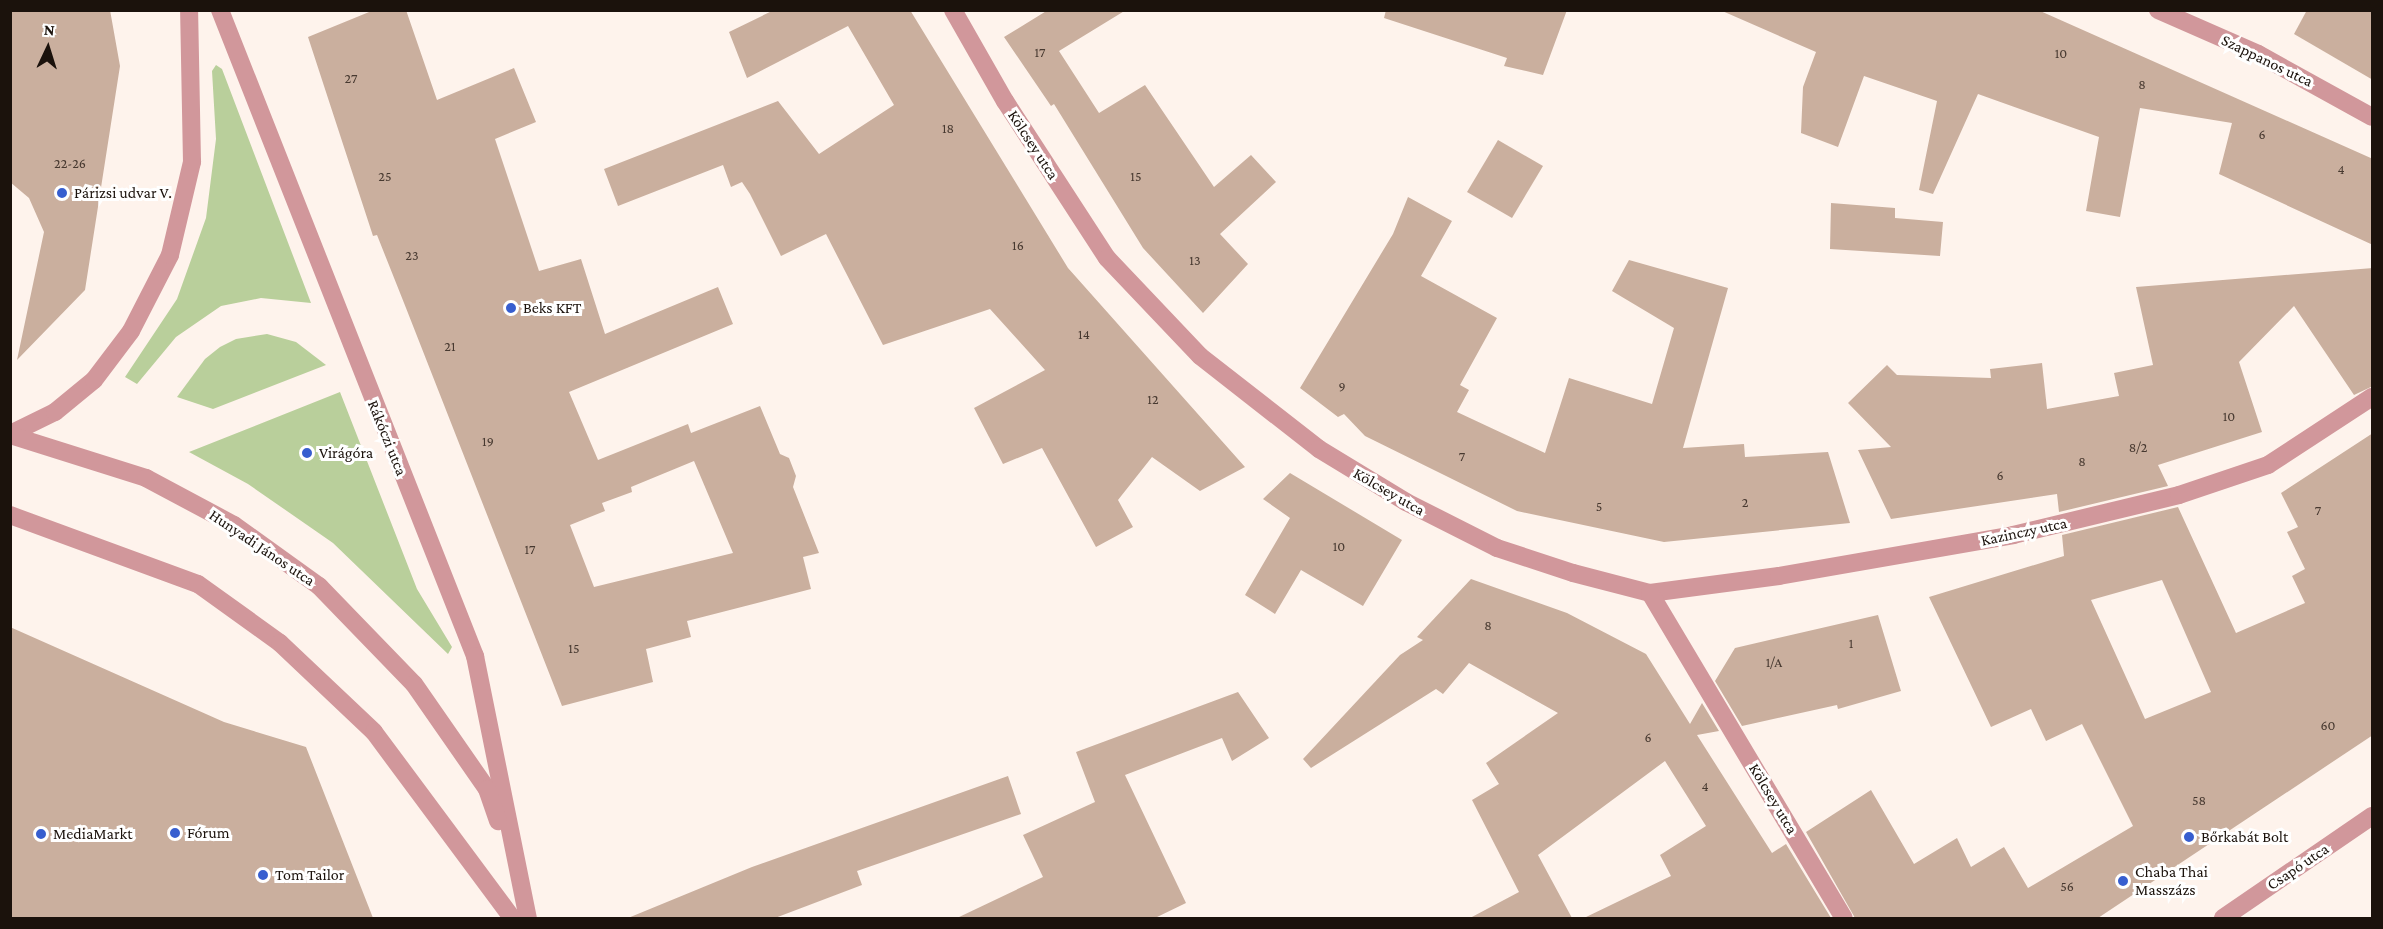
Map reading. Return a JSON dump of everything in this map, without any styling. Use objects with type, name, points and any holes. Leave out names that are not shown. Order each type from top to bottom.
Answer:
[{"type":"street","points":[[10,435],[55,412],[94,380],[136,323],[170,255],[192,162],[189,10]]},
{"type":"street","name":"Rákóczi utca","points":[[220,10],[475,656],[528,918]]},
{"type":"street","name":"Kölcsey utca","points":[[953,10],[1005,101],[1107,258],[1200,356],[1319,449],[1451,527],[1536,562],[1650,593],[1844,918]]},
{"type":"street","name":"Szappanos utca","points":[[2158,10],[2258,54],[2373,117]]},
{"type":"street","name":"Kazinczy utca","points":[[1650,593],[1923,553],[2179,495],[2268,465],[2373,397]]},
{"type":"street","name":"Hunyadi János utca","points":[[10,435],[146,478],[234,525],[319,586],[414,684]]},
{"type":"street","points":[[10,515],[198,584],[280,643],[374,732],[512,918]]},
{"type":"street","name":"Rákóczi utca","points":[[414,684],[487,789],[518,877]]},
{"type":"street","name":"Csapó utca","points":[[2223,918],[2373,816]]},
{"type":"green space","points":[[216,65],[222,69],[311,303],[261,298],[221,306],[176,337],[137,384],[125,377],[177,299],[206,218],[216,139],[212,71]]},
{"type":"green space","points":[[267,334],[296,342],[326,365],[213,409],[177,397],[205,359],[220,347],[236,339]]},
{"type":"green space","points":[[340,392],[417,589],[452,647],[448,654],[333,543],[248,484],[189,452]]},
{"type":"building","name":"Párizsi udvar V.","points":[[10,10],[110,10],[120,66],[85,290],[17,360],[44,232],[29,198],[10,182]]},
{"type":"building","points":[[374,10],[406,10],[437,100],[514,68],[536,122],[495,139],[539,271],[581,259],[605,334],[718,287],[733,324],[569,392],[598,460],[688,424],[691,433],[760,406],[780,454],[789,458],[796,476],[793,487],[819,553],[803,557],[811,589],[687,621],[691,637],[646,649],[653,682],[562,706],[377,235],[373,236],[308,37]],"holes":[[[694,461],[733,553],[594,587],[570,525],[605,511],[602,503],[632,492],[631,487]]]},
{"type":"building","points":[[774,10],[910,10],[1068,268],[1245,467],[1200,491],[1152,457],[1118,500],[1133,527],[1096,547],[1042,448],[1003,464],[974,408],[1045,370],[990,309],[883,345],[826,234],[781,256],[750,194],[742,182],[731,187],[723,165],[618,206],[604,169],[778,101],[819,154],[894,105],[848,26],[747,78],[729,32]]},
{"type":"building","points":[[1048,10],[1126,10],[1059,51],[1099,113],[1145,85],[1214,187],[1251,155],[1276,182],[1220,234],[1248,264],[1203,313],[1143,248],[1054,104],[1051,106],[1004,37]]},
{"type":"building","points":[[1386,10],[1567,10],[1543,75],[1504,66],[1507,58],[1384,18]]},
{"type":"building","points":[[1720,10],[2038,10],[2373,159],[2373,245],[2219,174],[2232,123],[2140,108],[2120,217],[2086,211],[2099,137],[1978,94],[1933,194],[1919,190],[1937,101],[1864,76],[1838,147],[1801,133],[1803,87],[1816,52]]},
{"type":"building","points":[[2307,10],[2373,10],[2373,80],[2294,34]]},
{"type":"building","points":[[1498,140],[1543,166],[1512,218],[1467,192]]},
{"type":"building","points":[[1408,197],[1452,221],[1421,276],[1497,318],[1460,385],[1469,390],[1457,412],[1545,453],[1569,378],[1652,404],[1674,328],[1612,291],[1629,260],[1728,288],[1683,448],[1744,444],[1745,457],[1828,452],[1850,523],[1664,542],[1517,511],[1365,436],[1344,414],[1338,417],[1300,388],[1393,234]]},
{"type":"building","points":[[1831,203],[1895,208],[1895,218],[1943,222],[1940,256],[1830,249]]},
{"type":"building","points":[[2373,268],[2373,386],[2354,395],[2294,306],[2239,362],[2262,432],[2158,465],[2168,486],[2059,512],[2057,494],[1891,519],[1858,450],[1891,447],[1848,403],[1887,365],[1897,375],[1991,378],[1990,369],[2042,363],[2047,409],[2119,396],[2114,373],[2153,365],[2136,287]]},
{"type":"building","points":[[2373,433],[2373,735],[2098,918],[1855,918],[1806,832],[1871,790],[1914,864],[1957,838],[1971,867],[2004,847],[2028,888],[2133,826],[2082,724],[2046,741],[2031,709],[1991,727],[1929,597],[2064,556],[2062,535],[2178,507],[2236,633],[2305,603],[2292,576],[2305,569],[2287,532],[2298,527],[2281,493]],"holes":[[[2162,580],[2211,692],[2145,719],[2091,600]]]},
{"type":"building","points":[[1290,473],[1402,540],[1363,606],[1301,570],[1275,614],[1245,595],[1290,518],[1263,499]]},
{"type":"building","points":[[1471,579],[1567,613],[1646,654],[1690,724],[1702,703],[1719,731],[1697,735],[1772,853],[1786,844],[1831,918],[1584,918],[1671,876],[1660,855],[1706,826],[1665,761],[1538,855],[1572,918],[1470,918],[1519,892],[1472,800],[1499,784],[1486,763],[1558,713],[1469,663],[1443,694],[1436,689],[1311,768],[1303,759],[1400,655],[1423,640],[1417,637]]},
{"type":"building","points":[[1878,615],[1901,691],[1838,709],[1837,705],[1742,726],[1715,681],[1735,648]]},
{"type":"building","name":"Fórum","points":[[10,627],[224,722],[306,747],[373,918],[10,918]]},
{"type":"building","points":[[1238,692],[1269,738],[1232,761],[1222,738],[1125,775],[1186,903],[1155,918],[957,918],[1043,877],[1023,835],[1095,802],[1076,752]]},
{"type":"building","points":[[1008,776],[1021,814],[857,871],[862,885],[775,918],[628,918],[752,867]]},
{"type":"place","name":"Párizsi udvar V.","points":[[62,193]]},
{"type":"place","name":"Beks KFT","points":[[511,308]]},
{"type":"place","name":"Virágóra","points":[[307,453]]},
{"type":"place","name":"Fórum","points":[[175,833]]},
{"type":"place","name":"MediaMarkt","points":[[41,834]]},
{"type":"place","name":"Bőrkabát Bolt","points":[[2189,837]]},
{"type":"place","name":"Tom Tailor","points":[[263,875]]},
{"type":"place","name":"Chaba Thai Masszázs","points":[[2123,881]]}]
